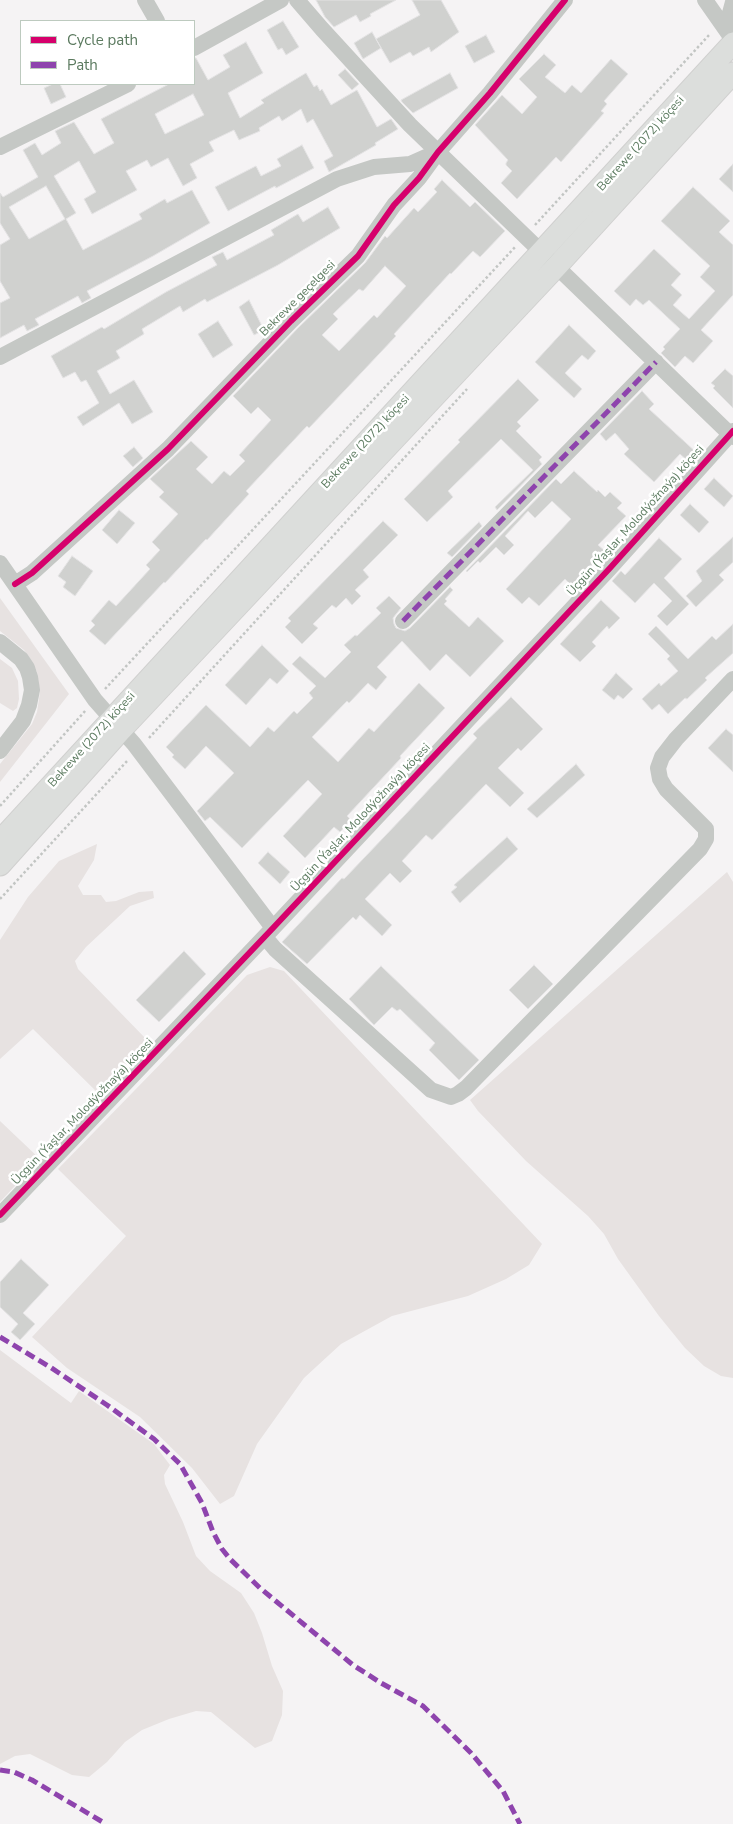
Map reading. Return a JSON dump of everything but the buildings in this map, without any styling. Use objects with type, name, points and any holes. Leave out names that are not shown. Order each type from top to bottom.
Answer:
[{"type":"main road","name":"Bekrewe (2072) köçesi","points":[[549,259],[733,40]]},
{"type":"main road","name":"Bekrewe (2072) köçesi","points":[[0,841],[116,724],[549,259],[733,72]]},
{"type":"main road","name":"Bekrewe (2072) köçesi","points":[[0,865],[116,724]]},
{"type":"street","points":[[145,0],[156,20]]},
{"type":"street","points":[[195,47],[281,0]]},
{"type":"street","points":[[297,0],[322,30],[410,125],[732,434]]},
{"type":"street","name":"Bekrewe geçelgesi","points":[[15,584],[32,573],[168,450],[290,321],[358,256],[394,205],[490,93],[565,0]]},
{"type":"street","points":[[705,0],[733,40]]},
{"type":"street","points":[[733,2],[730,13],[733,40]]},
{"type":"street","points":[[0,147],[126,85]]},
{"type":"street","points":[[0,357],[337,179],[374,167],[410,164],[438,152]]},
{"type":"street","points":[[403,621],[656,362]]},
{"type":"street","name":"Üçgün (Ýaşlar, Molodýožnaýa) köçesi","points":[[0,1215],[269,932],[610,568],[732,434]]},
{"type":"street","points":[[0,563],[95,700],[138,750],[269,932],[275,949],[431,1090],[451,1097],[466,1088],[700,849],[706,839],[706,829],[666,789],[660,779],[658,768],[662,757],[676,739],[733,679]]},
{"type":"street","points":[[0,642],[21,659],[27,668],[32,690],[24,721],[0,751]]},
{"type":"path","points":[[0,806],[95,700],[721,22]]},
{"type":"path","points":[[0,899],[468,388]]},
{"type":"shaded area","points":[[0,598],[69,694],[0,782],[0,764],[32,724],[37,712],[40,692],[37,672],[29,657],[24,650],[0,631]]},
{"type":"shaded area","points":[[0,659],[12,668],[18,681],[19,699],[17,708],[13,711],[0,703]]},
{"type":"shaded area","points":[[97,844],[94,860],[78,886],[83,895],[101,895],[106,902],[116,901],[139,892],[153,891],[154,898],[130,906],[86,947],[75,961],[78,969],[148,1041],[101,1096],[33,1029],[0,1059],[0,940],[28,897],[59,861]]},
{"type":"shaded area","points":[[727,872],[733,882],[733,1378],[721,1376],[704,1366],[685,1348],[659,1316],[618,1259],[604,1234],[588,1216],[526,1161],[478,1111],[470,1100]]},
{"type":"shaded area","points":[[270,967],[284,971],[542,1244],[529,1265],[506,1279],[468,1296],[392,1316],[341,1344],[304,1378],[257,1444],[234,1496],[220,1504],[192,1468],[140,1417],[67,1368],[32,1337],[126,1236],[58,1169],[247,975]]},
{"type":"shaded area","points":[[0,1121],[40,1159],[0,1202]]},
{"type":"shaded area","points":[[0,1350],[71,1403],[79,1391],[154,1444],[170,1465],[164,1475],[165,1484],[183,1522],[196,1556],[210,1571],[241,1593],[254,1613],[262,1633],[272,1666],[283,1691],[282,1715],[272,1741],[255,1748],[211,1712],[196,1711],[142,1730],[125,1742],[107,1762],[89,1777],[72,1775],[30,1754],[15,1756],[0,1764]]},
{"type":"marked path","points":[[403,621],[656,362]]},
{"type":"marked path","points":[[0,1337],[50,1367],[154,1439],[180,1464],[202,1503],[213,1532],[230,1559],[260,1588],[353,1665],[423,1706],[471,1753],[503,1791],[520,1824]]},
{"type":"marked path","points":[[0,1770],[14,1772],[32,1780],[106,1824]]},
{"type":"cycle path","points":[[15,584],[32,573],[168,449],[291,321],[358,256],[394,205],[490,93],[565,0]]},
{"type":"cycle path","points":[[0,1215],[273,928],[610,568],[733,431]]}]
